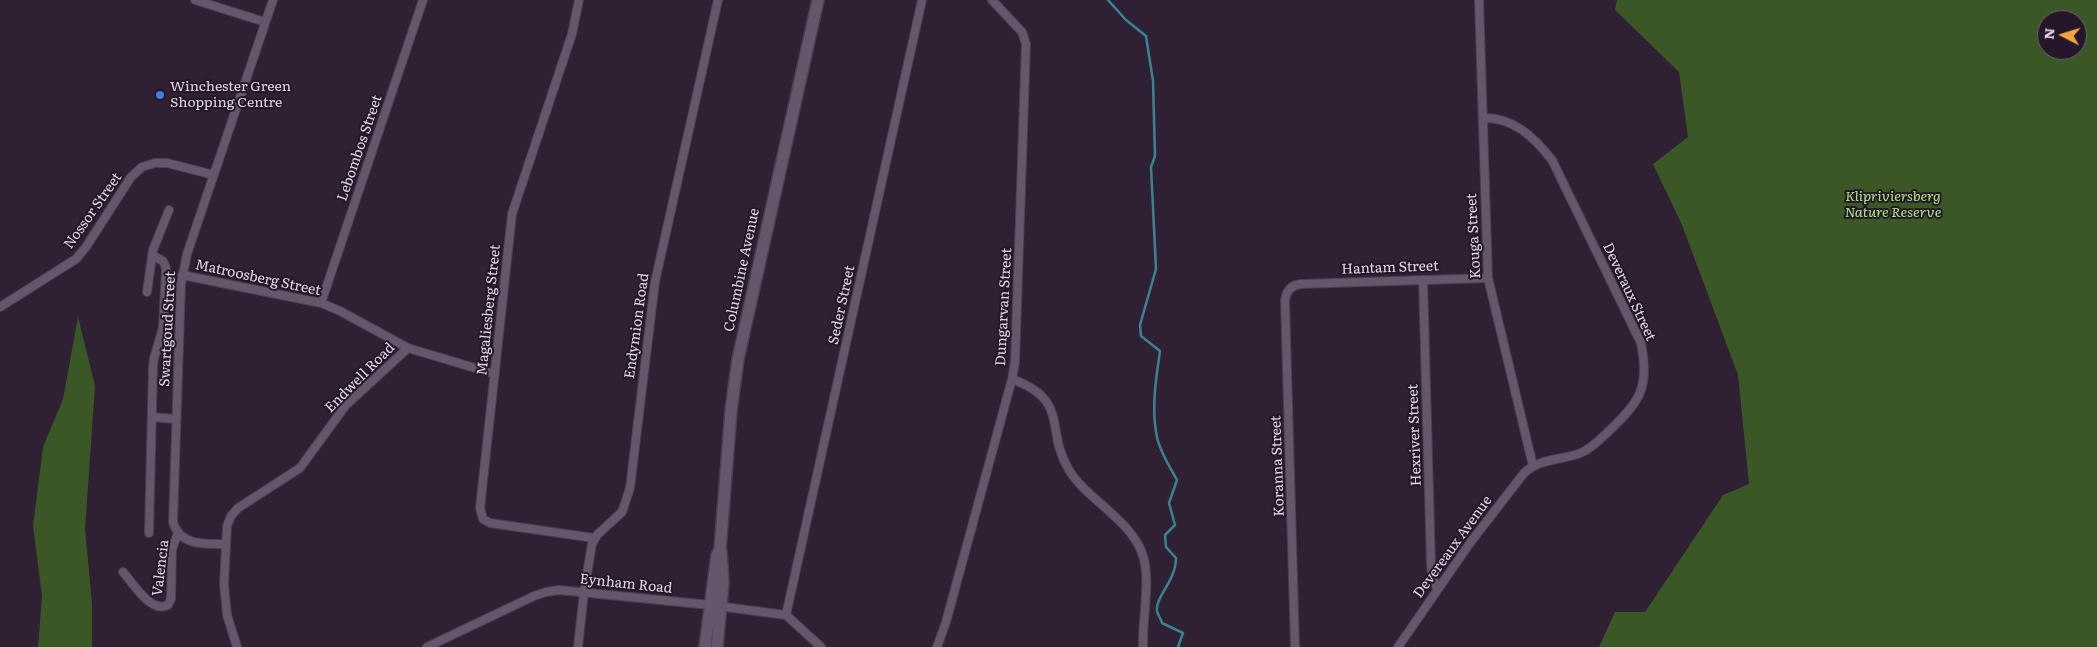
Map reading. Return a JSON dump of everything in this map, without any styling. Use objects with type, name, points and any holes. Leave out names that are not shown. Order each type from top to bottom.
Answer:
[{"type":"main road","name":"Columbine Avenue","points":[[705,647],[716,605],[723,555],[720,550],[731,411],[738,359],[818,0]]},
{"type":"main road","name":"Columbine Avenue","points":[[716,605],[717,647]]},
{"type":"street","points":[[195,0],[265,22]]},
{"type":"street","name":"Swartgoud Street","points":[[178,533],[173,522],[172,511],[182,275],[187,254],[272,0]]},
{"type":"street","name":"Lebombos Street","points":[[321,303],[423,0]]},
{"type":"street","name":"Magaliesberg Street","points":[[579,0],[572,34],[512,214],[480,508],[483,519],[490,523],[594,538]]},
{"type":"street","name":"Endymion Road","points":[[594,538],[618,517],[628,499],[656,273],[718,0]]},
{"type":"street","name":"Seder Street","points":[[786,615],[922,0]]},
{"type":"street","name":"Dungarvan Street","points":[[938,647],[1012,379],[1016,345],[1026,44],[1022,32],[992,0]]},
{"type":"street","name":"Kouga Street","points":[[1479,0],[1488,278],[1533,466]]},
{"type":"street","name":"Deveraux Street","points":[[1482,118],[1495,118],[1512,123],[1539,144],[1552,160],[1641,343],[1645,369],[1643,384],[1636,401],[1624,416],[1598,441],[1577,454],[1533,466]]},
{"type":"street","name":"Nossor Street","points":[[0,307],[76,259],[86,248],[132,178],[142,168],[155,163],[167,163],[214,175]]},
{"type":"street","points":[[147,292],[152,255],[169,210]]},
{"type":"street","points":[[149,533],[154,358],[163,328],[166,268],[163,261],[152,255]]},
{"type":"street","name":"Matroosberg Street","points":[[182,275],[321,303],[340,311],[408,348],[495,374]]},
{"type":"street","name":"Hantam Street","points":[[1293,286],[1317,283],[1488,278]]},
{"type":"street","name":"Hexriver Street","points":[[1423,280],[1431,564],[1432,576],[1437,589]]},
{"type":"street","name":"Koranna Street","points":[[1293,286],[1287,292],[1285,301],[1295,647]]},
{"type":"street","name":"Endwell Road","points":[[237,647],[224,600],[225,544],[228,521],[234,512],[300,468],[346,405],[408,348]]},
{"type":"street","points":[[1012,379],[1029,385],[1043,395],[1052,412],[1062,453],[1068,468],[1082,486],[1119,522],[1139,547],[1145,567],[1143,647]]},
{"type":"street","points":[[152,417],[176,419]]},
{"type":"street","name":"Devereaux Avenue","points":[[1398,647],[1498,504],[1519,478],[1533,466]]},
{"type":"street","points":[[178,533],[193,542],[225,544]]},
{"type":"street","name":"Valencia","points":[[123,572],[154,605],[163,607],[168,605],[171,599],[172,548],[178,533]]},
{"type":"street","points":[[578,647],[584,592],[594,538]]},
{"type":"street","name":"Eynham Road","points":[[427,647],[541,594],[552,591],[584,592],[716,605],[786,615]]},
{"type":"street","points":[[786,615],[822,647]]},
{"type":"green space","name":"Klipriviersberg Nature Reserve","points":[[1617,0],[2097,0],[2097,647],[1599,647],[1615,612],[1645,612],[1723,495],[1749,484],[1738,375],[1682,225],[1653,164],[1688,137],[1679,72],[1615,10]]},
{"type":"green space","points":[[78,317],[95,386],[85,529],[92,603],[92,647],[38,647],[42,596],[33,526],[43,447],[63,399]]},
{"type":"waterway","points":[[1108,0],[1126,20],[1146,36],[1153,81],[1155,156],[1151,167],[1156,269],[1140,325],[1141,336],[1160,351],[1155,394],[1155,426],[1160,448],[1177,480],[1169,503],[1175,525],[1165,535],[1166,547],[1176,558],[1175,566],[1173,574],[1159,600],[1157,611],[1162,623],[1183,633],[1178,647]]},
{"type":"place","name":"Winchester Green Shopping Centre","points":[[160,95]]}]
